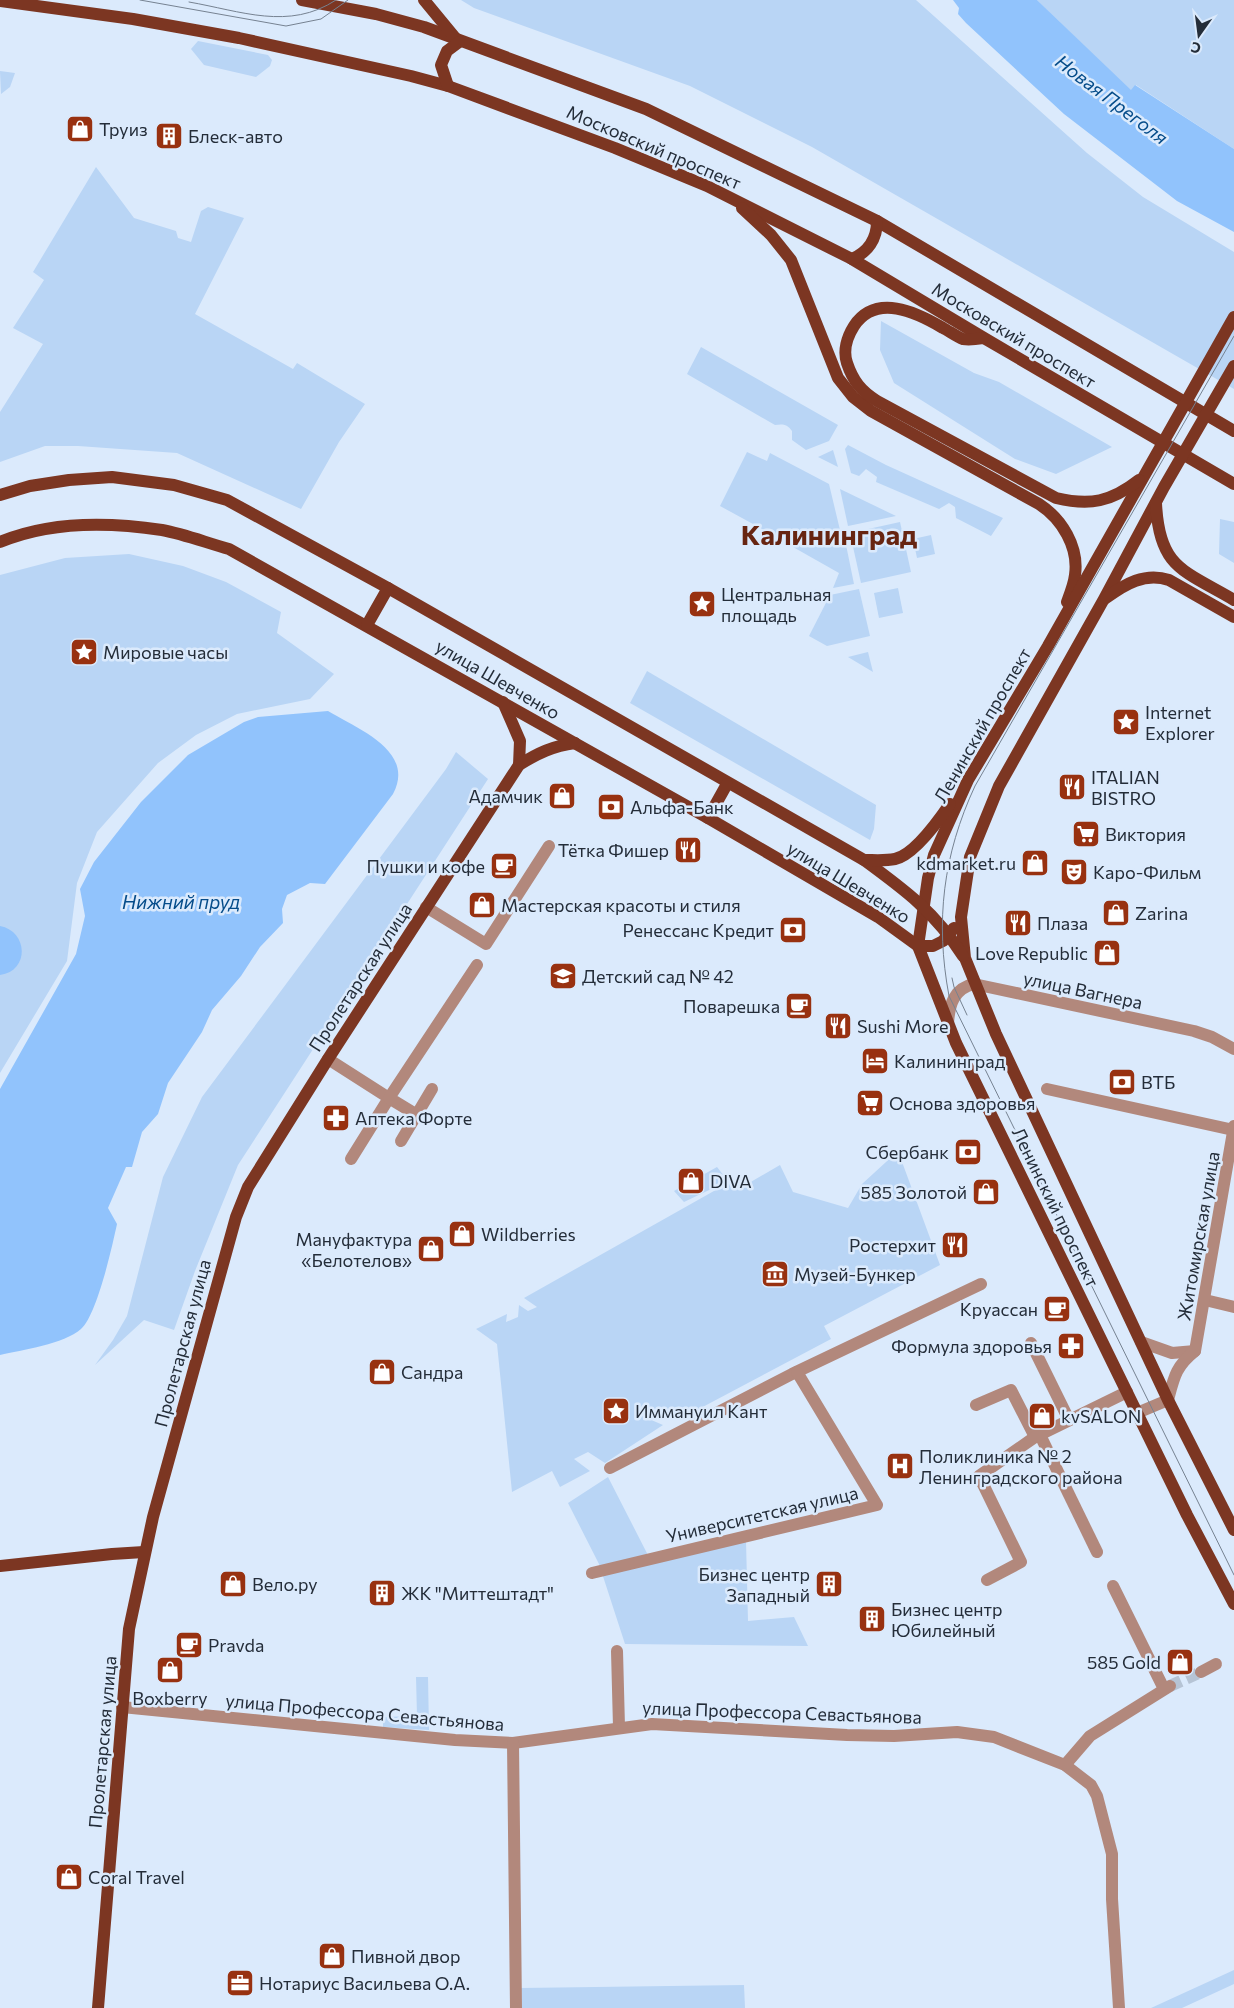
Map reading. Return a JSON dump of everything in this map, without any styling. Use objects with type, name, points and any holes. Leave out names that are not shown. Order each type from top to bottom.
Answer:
[{"type":"main road","name":"Московский проспект","points":[[302,0],[378,15],[424,28],[646,109],[877,221],[1234,431]]},
{"type":"main road","points":[[424,0],[459,42],[447,51],[441,66],[448,86]]},
{"type":"main road","name":"Московский проспект","points":[[0,1],[133,19],[230,37],[448,86],[614,148],[732,198],[852,258],[984,338],[1234,484]]},
{"type":"main road","points":[[732,198],[771,235],[791,260],[838,378],[852,397],[871,411],[1049,510],[1065,530],[1072,546],[1075,575],[1062,622]]},
{"type":"main road","points":[[852,258],[864,254],[877,232],[877,221]]},
{"type":"main road","points":[[984,338],[963,339],[924,316],[900,308],[881,308],[867,313],[857,321],[846,344],[846,359],[850,374],[860,390],[877,402],[1056,498],[1074,503],[1107,499],[1121,493],[1143,477]]},
{"type":"main road","name":"Ленинский проспект","points":[[1234,317],[1062,622],[968,780],[934,855],[918,946],[948,1024],[1187,1515],[1234,1604]]},
{"type":"main road","name":"Ленинский проспект","points":[[1234,366],[1164,487],[1104,600],[999,786],[970,857],[961,917],[964,958],[996,1034],[1168,1400],[1234,1530]]},
{"type":"main road","name":"улица Шевченко","points":[[0,495],[30,486],[69,480],[112,477],[174,485],[227,500],[252,512],[388,588],[727,784],[864,860],[924,907],[950,934],[964,958]]},
{"type":"main road","points":[[1156,502],[1158,526],[1162,542],[1176,566],[1234,600]]},
{"type":"main road","name":"улица Шевченко","points":[[0,542],[42,530],[110,524],[164,530],[229,549],[708,818],[878,917],[918,946],[933,946],[943,942],[961,917]]},
{"type":"main road","points":[[1104,600],[1122,586],[1141,578],[1158,576],[1169,580],[1234,617]]},
{"type":"main road","points":[[367,625],[388,588]]},
{"type":"main road","points":[[503,702],[520,741],[519,765]]},
{"type":"main road","name":"Пролетарская улица","points":[[98,2008],[129,1629],[144,1552],[236,1217],[248,1186],[519,765],[538,752],[575,743]]},
{"type":"main road","name":"улица Шевченко","points":[[864,860],[896,859],[904,855],[938,821],[968,780]]},
{"type":"main road","points":[[708,818],[727,784]]},
{"type":"main road","points":[[0,1566],[144,1552]]},
{"type":"street","points":[[426,907],[486,944],[549,846]]},
{"type":"street","points":[[350,1159],[477,965]]},
{"type":"street","points":[[948,1024],[954,997],[961,988],[974,984]]},
{"type":"street","name":"улица Вагнера","points":[[974,984],[1194,1031],[1212,1037],[1234,1049]]},
{"type":"street","points":[[328,1059],[417,1115]]},
{"type":"street","points":[[401,1141],[432,1089]]},
{"type":"street","points":[[1047,1089],[1234,1128]]},
{"type":"street","name":"Житомирская улица","points":[[1196,1351],[1229,1184],[1234,1128]]},
{"type":"street","points":[[610,1468],[797,1372],[981,1284]]},
{"type":"street","points":[[1205,1300],[1234,1307]]},
{"type":"street","points":[[1141,1342],[1172,1352],[1196,1351]]},
{"type":"street","points":[[1031,1343],[1069,1420]]},
{"type":"street","points":[[1137,1413],[1168,1400],[1174,1377],[1181,1362],[1196,1351]]},
{"type":"street","name":"Университетская улица","points":[[592,1573],[877,1505],[797,1372]]},
{"type":"street","points":[[976,1405],[1012,1390],[1097,1552]]},
{"type":"street","points":[[987,1580],[1021,1562],[979,1476],[1037,1436],[1127,1392]]},
{"type":"street","points":[[1065,1765],[1090,1736],[1167,1687],[1113,1586]]},
{"type":"street","points":[[617,1650],[619,1727]]},
{"type":"street","points":[[1200,1672],[1216,1664]]},
{"type":"street","name":"улица Профессора Севастьянова","points":[[122,1707],[455,1740],[513,1743],[652,1724],[894,1736],[957,1732],[994,1737],[1065,1765],[1091,1785],[1098,1796],[1112,1854],[1112,1899],[1119,2008]]},
{"type":"street","points":[[513,1743],[516,2008]]},
{"type":"shaded area","points":[[461,0],[916,0],[1087,153],[1143,197],[1234,252],[1234,389],[812,147],[690,86],[474,8]]},
{"type":"shaded area","points":[[1037,0],[1234,0],[1234,149],[1136,85],[1131,91]]},
{"type":"shaded area","points":[[198,41],[268,55],[272,60],[270,66],[256,77],[204,65],[191,49]]},
{"type":"shaded area","points":[[0,71],[15,73],[10,87],[1,94]]},
{"type":"shaded area","points":[[96,167],[134,218],[176,231],[178,238],[191,242],[201,211],[208,207],[244,218],[195,314],[293,369],[297,363],[365,404],[339,442],[301,509],[177,453],[78,446],[45,446],[0,462],[0,412],[43,344],[13,328],[44,280],[33,272]]},
{"type":"shaded area","points":[[881,321],[974,373],[999,382],[1112,447],[1056,474],[1015,459],[894,383],[880,350]]},
{"type":"shaded area","points":[[701,347],[838,425],[829,441],[806,450],[792,440],[792,431],[787,426],[775,425],[687,374]]},
{"type":"shaded area","points":[[848,445],[886,465],[1003,518],[991,536],[956,518],[955,507],[949,503],[939,509],[876,482],[877,477],[866,469],[859,476],[851,473],[845,449]]},
{"type":"shaded area","points":[[833,450],[838,467],[818,457]]},
{"type":"shaded area","points":[[747,452],[767,461],[770,453],[829,484],[840,530],[788,543],[720,506]]},
{"type":"shaded area","points":[[840,489],[896,516],[848,526]]},
{"type":"shaded area","points":[[1220,519],[1234,522],[1234,563],[1219,554]]},
{"type":"shaded area","points":[[900,522],[911,572],[861,583],[850,533]]},
{"type":"shaded area","points":[[844,535],[854,584],[833,588],[839,573],[793,547]]},
{"type":"shaded area","points":[[931,535],[935,554],[917,558],[913,539]]},
{"type":"shaded area","points":[[129,554],[183,566],[226,582],[281,612],[277,633],[334,674],[310,699],[237,714],[196,735],[158,763],[97,832],[77,883],[67,961],[0,1073],[0,575],[65,558]]},
{"type":"shaded area","points":[[898,588],[903,613],[879,618],[874,593]]},
{"type":"shaded area","points":[[859,589],[870,636],[827,646],[809,636],[830,595]]},
{"type":"shaded area","points":[[868,652],[873,672],[848,657]]},
{"type":"shaded area","points":[[647,671],[876,805],[874,829],[870,840],[630,703]]},
{"type":"shaded area","points":[[456,752],[488,779],[238,1165],[195,1271],[174,1330],[144,1320],[95,1365],[127,1316],[163,1177],[202,1097],[446,769]]},
{"type":"shaded area","points":[[898,1151],[940,1265],[824,1326],[831,1339],[680,1419],[662,1412],[649,1419],[663,1425],[605,1463],[588,1452],[574,1459],[590,1471],[560,1487],[552,1471],[512,1492],[497,1344],[476,1329],[507,1314],[506,1322],[518,1317],[519,1305],[528,1311],[537,1307],[524,1298],[737,1178],[742,1187],[780,1165],[793,1192],[848,1208],[862,1184]]},
{"type":"shaded area","points":[[717,1167],[728,1181],[684,1202],[674,1191]]},
{"type":"shaded area","points":[[608,1477],[652,1563],[746,1541],[748,1621],[794,1617],[808,1646],[625,1644],[599,1564],[568,1503]]},
{"type":"shaded area","points":[[416,1677],[428,1677],[429,1730],[383,1727],[383,1717],[417,1716]]},
{"type":"shaded area","points":[[1234,1970],[1234,1984],[1182,2008],[1151,2008]]},
{"type":"shaded area","points":[[744,1985],[745,2008],[522,2008],[521,1988]]},
{"type":"water","name":"Новая Преголя","points":[[953,0],[1037,0],[1131,90],[1135,85],[1234,149],[1234,232],[1177,201],[1064,114],[966,23],[958,14],[959,8]]},
{"type":"water","name":"Нижний пруд","points":[[328,711],[368,734],[390,754],[397,765],[398,779],[393,794],[325,884],[310,883],[287,895],[282,909],[283,923],[260,947],[241,976],[212,1010],[202,1032],[168,1083],[158,1114],[142,1132],[132,1167],[126,1167],[108,1208],[117,1224],[103,1280],[93,1310],[87,1321],[81,1329],[64,1339],[0,1355],[0,1089],[76,954],[85,916],[80,889],[94,862],[141,802],[188,755],[244,722],[258,717]]},
{"type":"water","points":[[0,926],[9,929],[16,935],[22,951],[21,959],[17,966],[10,972],[0,975]]},
{"type":"tunnel","points":[[1170,1686],[1201,1672]]},
{"type":"tram line","points":[[140,0],[286,26],[321,19],[348,0]]},
{"type":"tram line","points":[[189,2],[264,16],[283,17],[301,15],[336,0]]},
{"type":"tram line","points":[[1234,336],[975,786],[955,837],[949,863],[943,915],[943,941],[949,996],[1234,1575]]},
{"type":"tram line","points":[[952,978],[954,987],[967,1015]]},
{"type":"place","name":"Труиз","points":[[80,129]]},
{"type":"place","name":"Блеск-авто","points":[[169,136]]},
{"type":"place","name":"Центральная площадь","points":[[702,604]]},
{"type":"place","name":"Мировые часы","points":[[84,652]]},
{"type":"place","name":"Internet Explorer","points":[[1126,722]]},
{"type":"place","name":"ITALIAN BISTRO","points":[[1072,787]]},
{"type":"place","name":"Адамчик","points":[[562,796]]},
{"type":"place","name":"Альфа-Банк","points":[[611,807]]},
{"type":"place","name":"Виктория","points":[[1086,834]]},
{"type":"place","name":"Тётка Фишер","points":[[688,850]]},
{"type":"place","name":"kdmarket.ru","points":[[1035,863]]},
{"type":"place","name":"Пушки и кофе","points":[[504,866]]},
{"type":"place","name":"Каро-Фильм","points":[[1074,872]]},
{"type":"place","name":"Мастерская красоты и стиля","points":[[482,905]]},
{"type":"place","name":"Zarina","points":[[1116,913]]},
{"type":"place","name":"Плаза","points":[[1018,923]]},
{"type":"place","name":"Ренессанс Кредит","points":[[793,930]]},
{"type":"place","name":"Love Republic","points":[[1107,953]]},
{"type":"place","name":"Детский сад № 42","points":[[563,976]]},
{"type":"place","name":"Поварешка","points":[[799,1006]]},
{"type":"place","name":"Sushi More","points":[[838,1026]]},
{"type":"place","name":"Калининград","points":[[875,1061]]},
{"type":"place","name":"ВТБ","points":[[1122,1082]]},
{"type":"place","name":"Основа здоровья","points":[[870,1103]]},
{"type":"place","name":"Аптека Форте","points":[[336,1118]]},
{"type":"place","name":"Сбербанк","points":[[968,1152]]},
{"type":"place","name":"DIVA","points":[[691,1181]]},
{"type":"place","name":"585 Золотой","points":[[986,1192]]},
{"type":"place","name":"Wildberries","points":[[462,1234]]},
{"type":"place","name":"Ростерхит","points":[[955,1245]]},
{"type":"place","name":"Мануфактура «Белотелов»","points":[[431,1249]]},
{"type":"place","name":"Музей-Бункер","points":[[775,1274]]},
{"type":"place","name":"Круассан","points":[[1057,1309]]},
{"type":"place","name":"Формула здоровья","points":[[1071,1346]]},
{"type":"place","name":"Сандра","points":[[382,1372]]},
{"type":"place","name":"Иммануил Кант","points":[[616,1411]]},
{"type":"place","name":"kvSALON","points":[[1042,1416]]},
{"type":"place","name":"Поликлиника № 2 Ленинградского района","points":[[900,1466]]},
{"type":"place","name":"Вело.ру","points":[[233,1584]]},
{"type":"place","name":"Бизнес центр Западный","points":[[829,1584]]},
{"type":"place","name":"ЖК \"Миттештадт\"","points":[[382,1593]]},
{"type":"place","name":"Бизнес центр Юбилейный","points":[[872,1619]]},
{"type":"place","name":"Pravda","points":[[189,1645]]},
{"type":"place","name":"585 Gold","points":[[1180,1662]]},
{"type":"place","name":"Boxberry","points":[[170,1670]]},
{"type":"place","name":"Coral Travel","points":[[69,1877]]},
{"type":"place","name":"Пивной двор","points":[[332,1956]]},
{"type":"place","name":"Нотариус Васильева О.А.","points":[[240,1983]]},
{"type":"district","name":"Калининград","points":[[829,534]]}]
